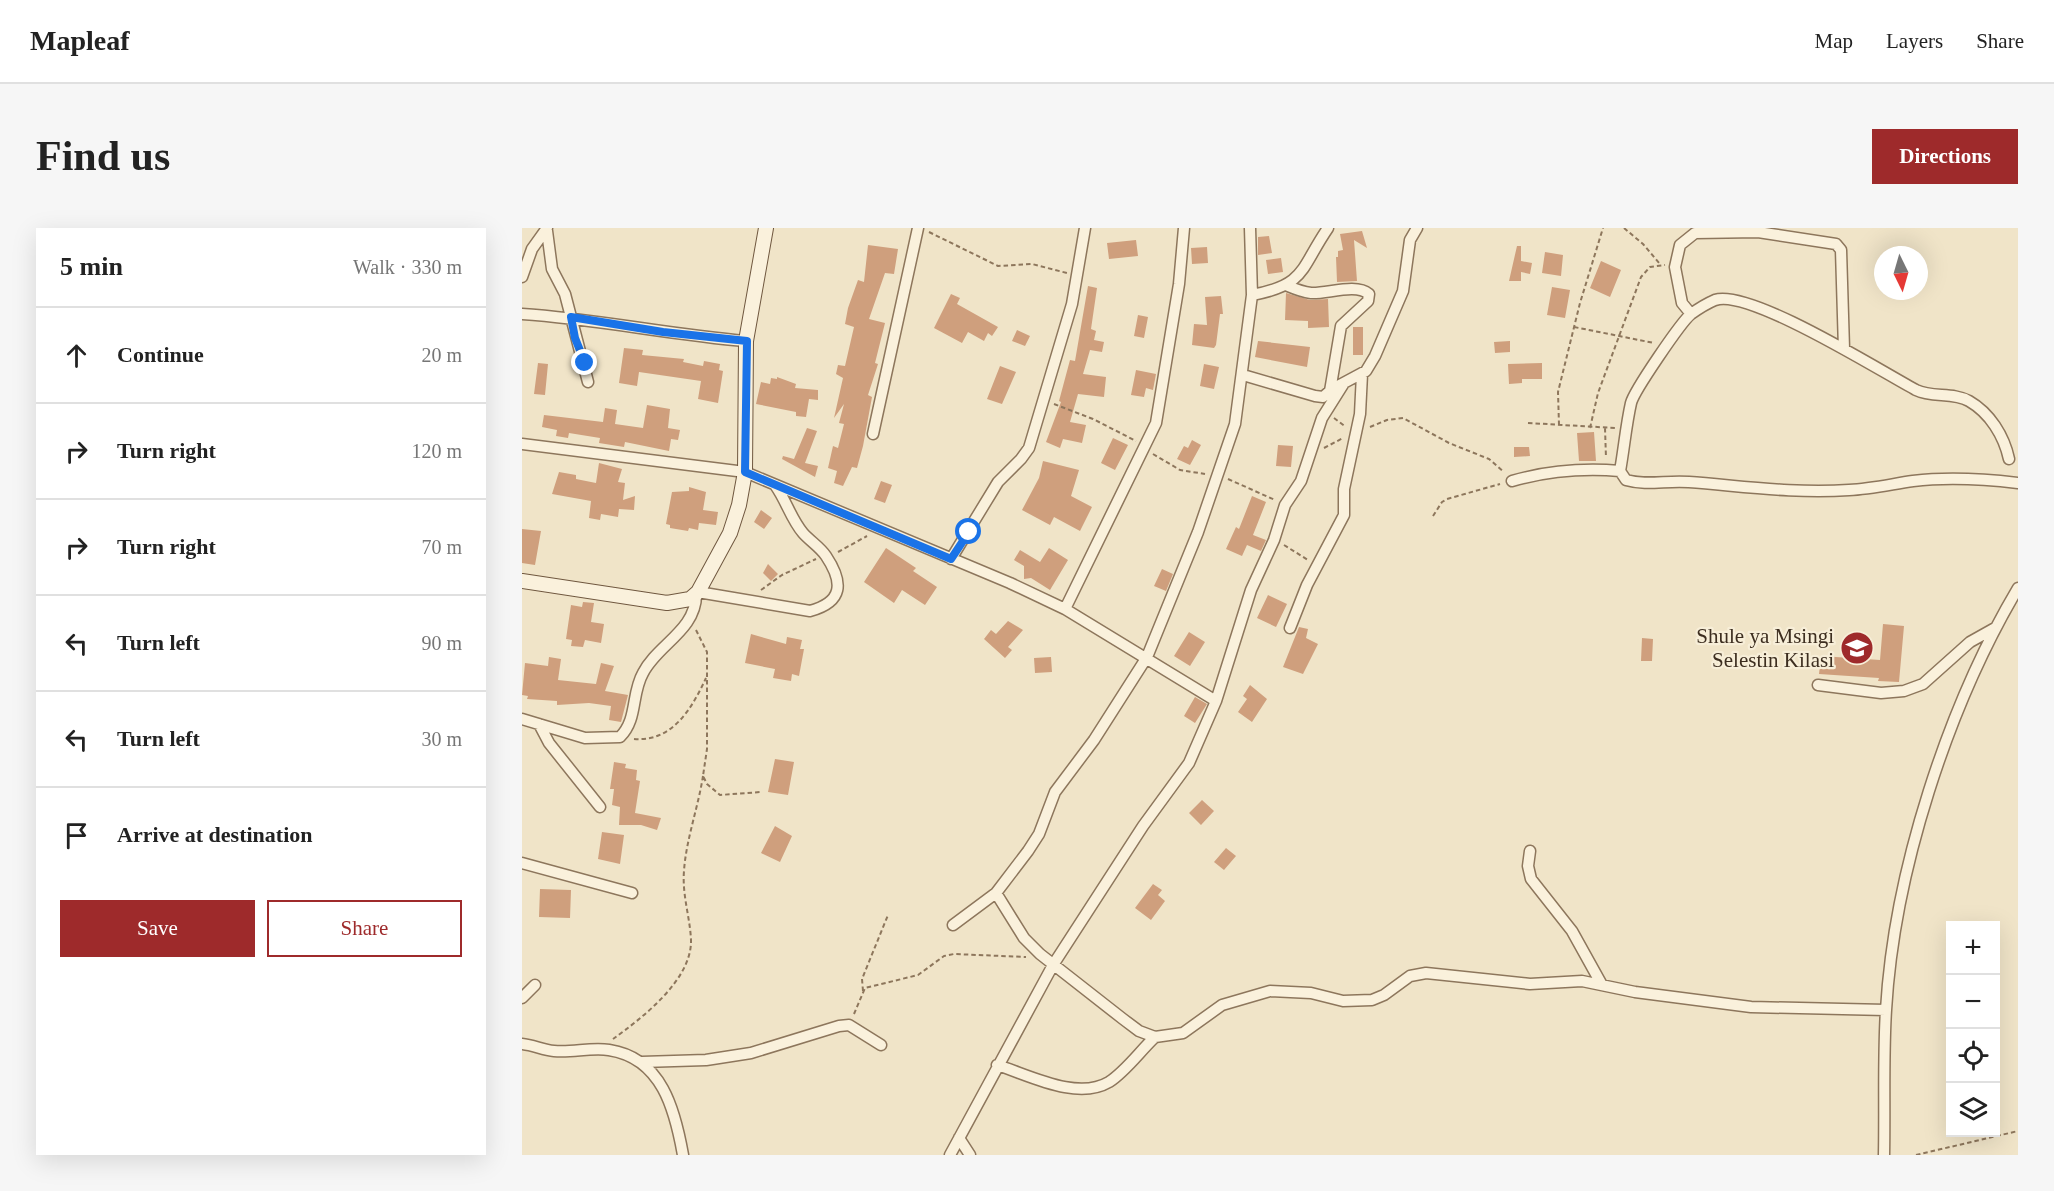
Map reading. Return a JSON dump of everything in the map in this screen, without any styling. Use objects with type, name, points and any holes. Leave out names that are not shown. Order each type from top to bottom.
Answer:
[{"type":"street","points":[[522,719],[585,738],[607,740],[620,737],[627,730],[633,715],[642,674],[687,622],[695,609],[697,594],[730,533],[739,505],[745,472],[747,341],[766,228]]},
{"type":"street","points":[[873,434],[919,228]]},
{"type":"street","points":[[951,559],[998,483],[1022,459],[1029,448],[1079,276],[1085,228]]},
{"type":"street","points":[[1065,609],[1146,448],[1162,399],[1183,257],[1184,228]]},
{"type":"street","points":[[953,925],[996,893],[1029,851],[1039,834],[1055,792],[1095,740],[1147,657],[1218,476],[1235,424],[1252,295],[1250,228]]},
{"type":"street","points":[[1252,295],[1288,286],[1298,278],[1328,228]]},
{"type":"street","points":[[1243,375],[1323,397],[1362,374],[1375,356],[1403,291],[1410,240],[1417,228]]},
{"type":"street","points":[[522,277],[532,249],[547,229]]},
{"type":"street","points":[[547,229],[552,269],[565,294],[588,382]]},
{"type":"street","points":[[1691,314],[1682,303],[1675,267],[1680,245],[1695,233],[1737,230],[1836,244],[1841,250],[1844,349]]},
{"type":"street","points":[[1288,286],[1310,293],[1353,290],[1365,291],[1369,294],[1368,301],[1341,326],[1330,391]]},
{"type":"street","points":[[2009,459],[2007,448],[1993,422],[1968,400],[1920,392],[1844,349],[1772,314],[1723,299],[1691,314],[1635,392],[1620,471],[1626,480],[1646,484],[1689,482],[1810,490],[1849,490],[1916,481],[1965,479],[2018,483]]},
{"type":"street","points":[[522,314],[571,317],[663,332],[747,341]]},
{"type":"street","points":[[1290,628],[1307,585],[1319,567],[1344,515],[1345,483],[1362,399],[1362,374]]},
{"type":"street","points":[[950,1155],[1053,964],[1143,826],[1189,763],[1216,701],[1251,591],[1274,540],[1285,506],[1301,481],[1328,407],[1344,383]]},
{"type":"street","points":[[522,444],[745,472],[1065,609],[1216,701]]},
{"type":"street","points":[[1512,481],[1543,472],[1620,471]]},
{"type":"street","points":[[522,581],[667,603],[680,603],[697,594],[810,611],[827,606],[835,598],[837,582],[826,555],[804,534],[776,485]]},
{"type":"street","points":[[1884,1155],[1886,1010],[1897,929],[1929,791],[1952,729],[1995,628],[2018,588]]},
{"type":"street","points":[[1818,685],[1881,693],[1904,691],[1923,684],[1970,642],[1995,628]]},
{"type":"street","points":[[539,724],[549,743],[600,807]]},
{"type":"street","points":[[1530,851],[1528,866],[1531,879],[1572,931],[1602,985]]},
{"type":"street","points":[[522,863],[632,893]]},
{"type":"street","points":[[996,893],[1024,938],[1042,956],[1139,1031],[1155,1037],[1183,1033],[1222,1005],[1270,991],[1311,993],[1343,1000],[1372,1000],[1384,995],[1410,976],[1426,973],[1453,974],[1507,983],[1582,981],[1635,992],[1751,1007],[1886,1010]]},
{"type":"street","points":[[522,998],[535,985]]},
{"type":"street","points":[[642,1062],[706,1060],[751,1053],[790,1043],[828,1028],[849,1025],[881,1045]]},
{"type":"street","points":[[997,1065],[1066,1087],[1094,1088],[1118,1075],[1155,1037]]},
{"type":"street","points":[[522,1044],[561,1052],[598,1049],[624,1053],[642,1062],[651,1070],[667,1095],[677,1120],[682,1155]]},
{"type":"street","points":[[959,1138],[970,1155]]},
{"type":"path","points":[[919,228],[998,266],[1032,264],[1079,276]]},
{"type":"path","points":[[1559,425],[1558,392],[1573,327],[1603,228]]},
{"type":"path","points":[[1624,228],[1643,243],[1660,264]]},
{"type":"path","points":[[1590,428],[1598,393],[1641,277],[1650,267],[1660,264],[1675,267]]},
{"type":"path","points":[[1573,327],[1668,346]]},
{"type":"path","points":[[1044,400],[1109,426],[1146,448],[1165,464],[1180,470],[1218,476],[1285,506]]},
{"type":"path","points":[[1328,407],[1333,417],[1355,432]]},
{"type":"path","points":[[1310,455],[1355,432],[1387,420],[1403,418],[1449,443],[1490,459],[1512,481],[1447,499],[1437,508],[1433,516]]},
{"type":"path","points":[[1528,423],[1590,428],[1628,428]]},
{"type":"path","points":[[1605,428],[1606,470]]},
{"type":"path","points":[[750,602],[782,575],[826,555],[849,548],[877,529]]},
{"type":"path","points":[[1274,540],[1319,567]]},
{"type":"path","points":[[598,1049],[653,1008],[673,987],[691,944],[684,894],[684,869],[704,776],[707,749],[707,676],[703,641],[698,631],[687,622]]},
{"type":"path","points":[[620,737],[644,740],[660,736],[676,726],[693,704],[707,676]]},
{"type":"path","points":[[704,776],[707,784],[720,795],[761,792]]},
{"type":"path","points":[[849,1025],[863,991],[862,979],[888,915]]},
{"type":"path","points":[[863,991],[877,983],[918,975],[944,956],[954,954],[1015,958],[1042,956]]},
{"type":"path","points":[[1916,1155],[2018,1131]]},
{"type":"building","points":[[1362,231],[1367,248],[1354,240],[1357,281],[1337,282],[1336,257],[1338,257],[1338,251],[1343,250],[1340,234]]},
{"type":"building","points":[[1269,236],[1272,253],[1258,255],[1258,237]]},
{"type":"building","points":[[1136,240],[1138,256],[1109,259],[1107,243]]},
{"type":"building","points":[[868,245],[898,249],[894,274],[885,273],[869,319],[885,323],[875,363],[878,364],[868,395],[872,397],[863,446],[857,468],[852,467],[843,486],[834,483],[837,471],[828,468],[833,446],[838,448],[844,424],[839,423],[844,404],[834,418],[843,378],[836,374],[838,365],[845,366],[854,327],[845,324],[848,308],[858,280],[864,282]]},
{"type":"building","points":[[1517,246],[1521,246],[1521,261],[1532,263],[1530,274],[1521,272],[1521,281],[1509,281]]},
{"type":"building","points":[[1207,247],[1208,263],[1192,264],[1191,248]]},
{"type":"building","points":[[1545,252],[1563,255],[1561,276],[1542,273]]},
{"type":"building","points":[[1281,258],[1283,272],[1268,274],[1266,260]]},
{"type":"building","points":[[1601,261],[1621,270],[1610,297],[1590,288]]},
{"type":"building","points":[[1088,286],[1097,288],[1091,329],[1096,331],[1094,340],[1104,342],[1102,352],[1090,350],[1083,374],[1106,377],[1104,397],[1078,394],[1070,422],[1086,425],[1082,443],[1063,439],[1060,448],[1046,442],[1061,402],[1059,401],[1070,360],[1075,361]]},
{"type":"building","points":[[1552,287],[1570,290],[1565,318],[1547,315]]},
{"type":"building","points":[[1286,293],[1310,300],[1328,299],[1329,327],[1308,328],[1308,321],[1285,320]]},
{"type":"building","points":[[951,294],[960,298],[957,304],[998,327],[992,336],[988,333],[984,341],[968,332],[962,343],[934,328]]},
{"type":"building","points":[[1221,296],[1223,314],[1220,314],[1216,345],[1214,348],[1192,345],[1194,324],[1207,325],[1205,297]]},
{"type":"building","points":[[1138,315],[1148,317],[1144,338],[1134,336]]},
{"type":"building","points":[[1353,327],[1363,327],[1363,355],[1353,355]]},
{"type":"building","points":[[1017,330],[1030,336],[1025,346],[1012,341]]},
{"type":"building","points":[[1258,341],[1310,347],[1307,367],[1255,357]]},
{"type":"building","points":[[1510,341],[1510,352],[1495,353],[1494,342]]},
{"type":"building","points":[[624,348],[643,350],[642,355],[684,359],[683,362],[703,366],[704,361],[720,364],[719,370],[723,371],[718,403],[698,399],[701,381],[639,372],[637,386],[619,383]]},
{"type":"building","points":[[538,363],[548,364],[545,395],[534,394]]},
{"type":"building","points":[[1542,363],[1542,379],[1522,379],[1522,383],[1509,384],[1508,364]]},
{"type":"building","points":[[1204,364],[1219,367],[1214,389],[1200,386]]},
{"type":"building","points":[[1000,366],[1016,372],[1002,404],[987,399]]},
{"type":"building","points":[[1136,370],[1156,374],[1153,390],[1146,388],[1144,397],[1131,395]]},
{"type":"building","points":[[777,377],[796,384],[795,388],[818,390],[818,400],[809,399],[806,417],[796,416],[796,412],[756,404],[761,382],[770,384],[771,378],[777,379]]},
{"type":"building","points":[[647,405],[670,409],[668,428],[680,430],[678,440],[671,439],[669,451],[625,442],[624,447],[599,443],[600,438],[569,433],[568,438],[556,436],[557,430],[542,427],[544,415],[603,422],[605,408],[617,410],[615,424],[643,428]]},
{"type":"building","points":[[807,428],[817,431],[805,463],[818,466],[815,477],[782,459],[783,456],[794,459]]},
{"type":"building","points":[[1594,432],[1596,461],[1579,461],[1577,433]]},
{"type":"building","points":[[1113,438],[1128,445],[1115,470],[1101,463]]},
{"type":"building","points":[[1192,440],[1201,445],[1190,465],[1177,459],[1184,446],[1188,448]]},
{"type":"building","points":[[1278,445],[1293,446],[1291,467],[1276,466]]},
{"type":"building","points":[[1514,447],[1529,447],[1530,456],[1514,457]]},
{"type":"building","points":[[1043,461],[1079,470],[1071,496],[1092,507],[1080,531],[1054,517],[1050,525],[1022,510],[1039,478]]},
{"type":"building","points":[[599,463],[622,469],[618,482],[625,483],[623,500],[635,496],[634,510],[619,509],[618,517],[601,514],[600,520],[589,518],[591,501],[552,494],[559,472],[576,475],[576,479],[596,483]]},
{"type":"building","points":[[881,481],[892,485],[885,503],[874,499]]},
{"type":"building","points":[[689,487],[706,492],[703,510],[718,512],[716,525],[699,523],[698,530],[689,528],[688,531],[670,528],[670,525],[666,524],[672,492],[689,491]]},
{"type":"building","points":[[1252,496],[1266,502],[1253,535],[1266,540],[1261,551],[1247,545],[1242,556],[1226,549],[1236,527],[1239,529]]},
{"type":"building","points":[[761,510],[772,518],[764,529],[754,522]]},
{"type":"building","points":[[522,529],[541,531],[535,565],[522,563]]},
{"type":"building","points":[[886,548],[916,568],[913,571],[937,587],[925,605],[902,590],[894,603],[864,582]]},
{"type":"building","points":[[1049,548],[1068,560],[1050,590],[1031,578],[1024,579],[1024,566],[1014,560],[1020,550],[1040,562]]},
{"type":"building","points":[[768,564],[778,574],[771,581],[763,573]]},
{"type":"building","points":[[1162,569],[1173,574],[1166,591],[1154,586]]},
{"type":"building","points":[[1268,595],[1287,604],[1276,627],[1257,618]]},
{"type":"building","points":[[583,602],[594,603],[591,622],[604,624],[601,643],[585,640],[583,647],[571,646],[572,640],[566,639],[571,605],[582,607]]},
{"type":"building","points":[[1008,621],[1023,630],[1008,647],[1012,650],[1005,658],[984,639],[991,630],[996,634]]},
{"type":"building","points":[[1883,624],[1904,626],[1899,682],[1878,681],[1879,678],[1819,674],[1821,656],[1880,660]]},
{"type":"building","points":[[1299,627],[1308,629],[1306,638],[1318,644],[1303,674],[1283,667]]},
{"type":"building","points":[[1189,632],[1205,642],[1190,666],[1174,656]]},
{"type":"building","points":[[751,634],[786,644],[787,637],[802,640],[800,649],[804,649],[799,676],[792,674],[791,681],[773,678],[775,669],[745,663]]},
{"type":"building","points":[[1642,638],[1653,639],[1652,661],[1641,661]]},
{"type":"building","points":[[549,657],[561,659],[558,680],[596,684],[601,663],[614,666],[605,691],[628,695],[621,722],[609,720],[611,706],[589,703],[557,705],[557,701],[527,699],[528,696],[522,695],[525,663],[548,666]]},
{"type":"building","points":[[1051,657],[1052,672],[1035,673],[1034,658]]},
{"type":"building","points":[[1250,685],[1267,699],[1252,722],[1238,712],[1247,699],[1243,696]]},
{"type":"building","points":[[1195,697],[1207,704],[1195,723],[1184,716]]},
{"type":"building","points":[[775,759],[794,762],[788,795],[768,792]]},
{"type":"building","points":[[614,762],[626,764],[625,768],[637,770],[636,780],[640,781],[635,813],[661,818],[657,830],[641,825],[619,825],[620,807],[612,805],[614,789],[610,789]]},
{"type":"building","points":[[1202,800],[1214,811],[1201,825],[1189,813]]},
{"type":"building","points":[[775,826],[792,836],[780,862],[761,853]]},
{"type":"building","points":[[602,832],[624,835],[620,864],[598,859]]},
{"type":"building","points":[[1226,848],[1236,856],[1224,870],[1214,862]]},
{"type":"building","points":[[1153,884],[1162,890],[1158,895],[1165,901],[1151,920],[1135,908]]},
{"type":"building","points":[[540,889],[571,890],[570,918],[539,917]]},
{"type":"place","name":"Shule ya Msingi Selestin Kilasi","points":[[1857,648]]},
{"type":"route","points":[[585,363],[575,338],[571,317],[703,338],[747,341],[745,472],[951,559],[969,532]]}]
